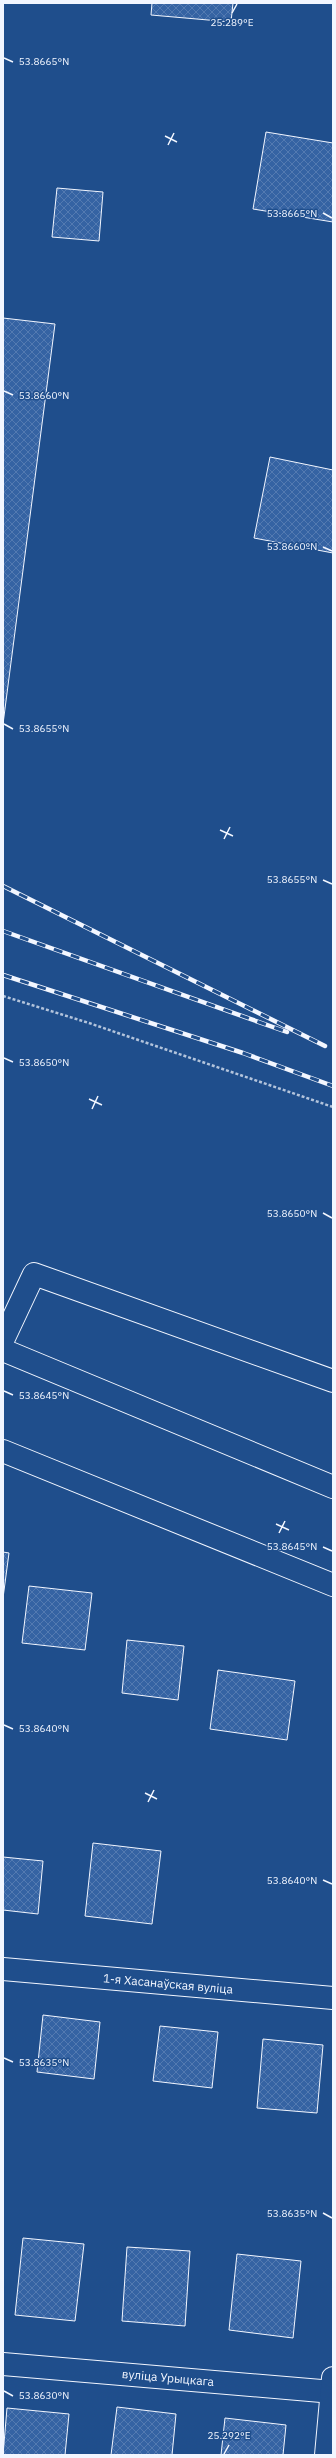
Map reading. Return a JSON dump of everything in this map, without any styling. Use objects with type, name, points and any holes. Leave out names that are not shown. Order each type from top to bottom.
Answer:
[{"type":"street","points":[[3,1340],[34,1274],[333,1381]]},
{"type":"street","points":[[3,1350],[333,1487]]},
{"type":"street","points":[[3,1451],[332,1581]]},
{"type":"street","name":"1-я Хасанаўская вуліца","points":[[3,1969],[333,1998]]},
{"type":"street","name":"вуліца Урыцкага","points":[[3,2364],[332,2387]]},
{"type":"street","points":[[326,2455],[332,2387]]},
{"type":"path","points":[[3,996],[89,1023],[333,1107]]},
{"type":"building","points":[[152,3],[233,3],[231,22],[151,15]]},
{"type":"building","points":[[266,132],[333,143],[333,222],[253,209]]},
{"type":"building","points":[[57,188],[103,192],[99,241],[52,237]]},
{"type":"building","points":[[3,318],[55,324],[3,724]]},
{"type":"building","points":[[270,457],[333,470],[333,553],[254,538]]},
{"type":"building","points":[[3,1552],[9,1553],[3,1598]]},
{"type":"building","points":[[29,1586],[92,1593],[85,1650],[22,1643]]},
{"type":"building","points":[[127,1640],[184,1646],[178,1700],[122,1693]]},
{"type":"building","points":[[218,1670],[295,1681],[287,1740],[210,1729]]},
{"type":"building","points":[[93,1843],[161,1851],[152,1924],[85,1916]]},
{"type":"building","points":[[3,1857],[43,1861],[38,1914],[3,1910]]},
{"type":"building","points":[[43,2015],[100,2022],[94,2079],[37,2072]]},
{"type":"building","points":[[160,2026],[218,2032],[212,2088],[153,2081]]},
{"type":"building","points":[[263,2039],[323,2045],[317,2113],[257,2108]]},
{"type":"building","points":[[23,2238],[84,2244],[75,2321],[15,2315]]},
{"type":"building","points":[[127,2247],[190,2251],[185,2326],[122,2321]]},
{"type":"building","points":[[237,2254],[301,2261],[293,2338],[229,2330]]},
{"type":"building","points":[[117,2407],[176,2414],[172,2455],[111,2455]]},
{"type":"building","points":[[7,2408],[69,2414],[65,2455],[3,2455]]},
{"type":"building","points":[[225,2418],[286,2425],[283,2455],[221,2455]]},
{"type":"railway","points":[[3,886],[325,1046]]},
{"type":"railway","points":[[3,931],[287,1032]]},
{"type":"railway","points":[[3,975],[243,1053],[333,1086]]}]
